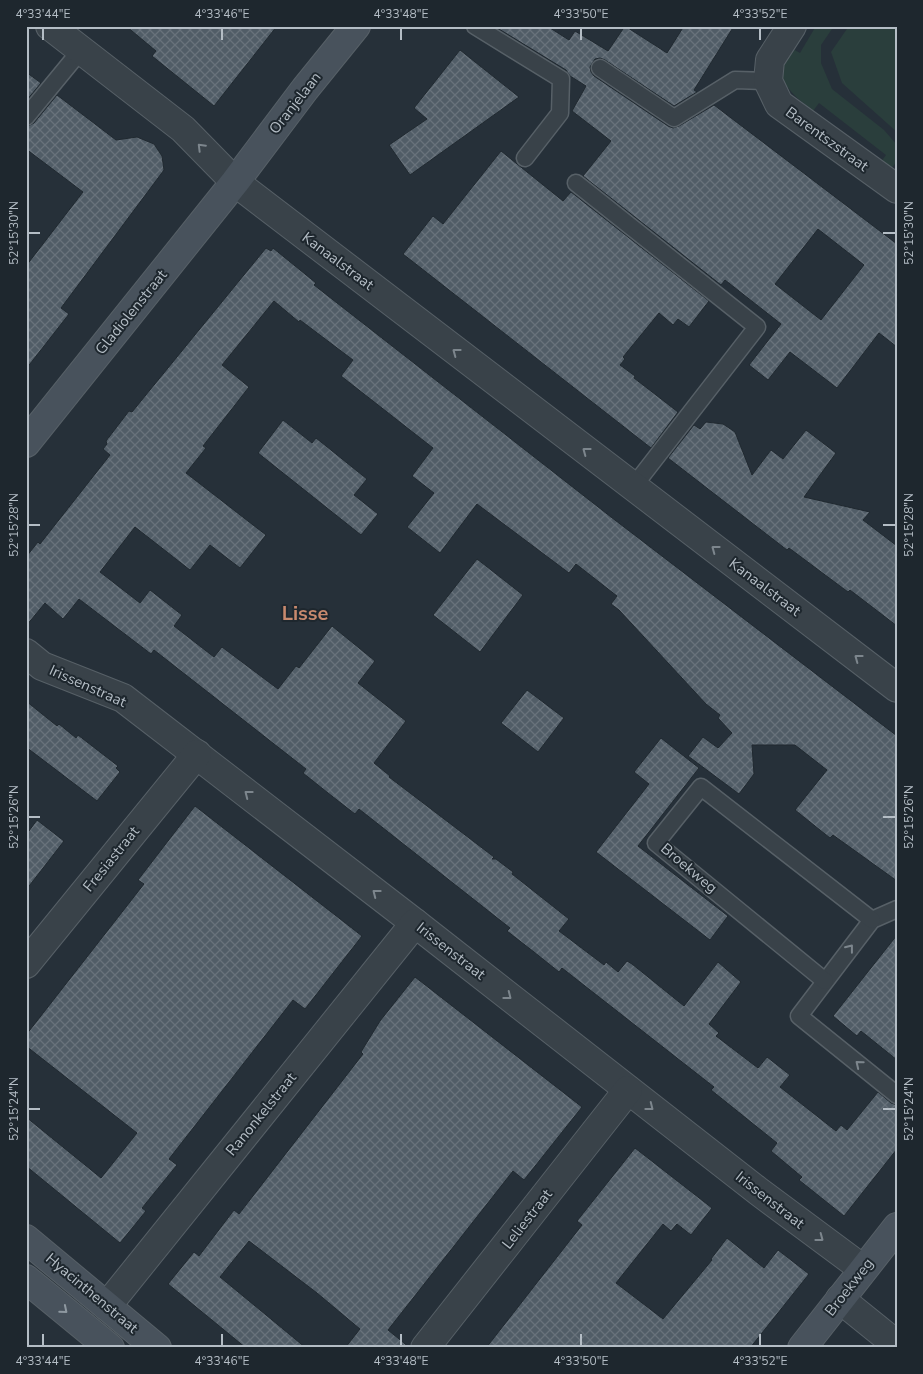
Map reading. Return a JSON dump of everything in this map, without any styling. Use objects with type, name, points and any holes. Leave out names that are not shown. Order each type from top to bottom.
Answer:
[{"type":"main road","name":"Oranjelaan","points":[[235,182],[305,89],[356,26]]},
{"type":"main road","name":"Gladiolenstraat","points":[[26,443],[235,182]]},
{"type":"main road","name":"Broekweg","points":[[802,1348],[897,1226]]},
{"type":"main road","name":"Hyacinthenstraat","points":[[26,1239],[157,1348]]},
{"type":"main road","name":"Hyacinthenstraat","points":[[26,1279],[110,1348]]},
{"type":"street","name":"Kanaalstraat","points":[[50,26],[183,129],[235,182],[897,688]]},
{"type":"street","points":[[768,81],[770,60],[792,26]]},
{"type":"street","name":"Barentszstraat","points":[[768,81],[779,104],[897,189]]},
{"type":"street","name":"Irissenstraat","points":[[26,653],[42,666],[124,698],[628,1090],[825,1242],[863,1269]]},
{"type":"street","name":"Fresiastraat","points":[[26,964],[197,754]]},
{"type":"street","name":"Ranonkelstraat","points":[[107,1306],[415,923]]},
{"type":"street","name":"Leliestraat","points":[[425,1348],[628,1090]]},
{"type":"street","points":[[840,1300],[897,1345]]},
{"type":"lane","points":[[475,26],[561,78],[560,113],[525,158]]},
{"type":"lane","points":[[26,117],[81,50]]},
{"type":"lane","points":[[600,68],[674,118],[735,80],[768,81]]},
{"type":"lane","points":[[576,183],[757,327],[633,487]]},
{"type":"lane","name":"Broekweg","points":[[825,981],[656,844],[702,787],[872,920]]},
{"type":"lane","points":[[897,910],[872,920],[798,1016],[897,1095]]},
{"type":"green space","points":[[816,26],[834,26],[821,45],[821,63],[832,89],[884,130],[897,145],[897,161],[891,169],[881,162],[886,155],[819,103],[813,111],[797,98],[786,84],[782,76],[785,58],[791,48],[800,53]]},
{"type":"green space","points":[[849,26],[897,26],[897,132],[842,83],[831,52]]},
{"type":"building","points":[[126,26],[277,26],[214,106],[152,56],[156,51]]},
{"type":"building","points":[[494,26],[547,26],[569,40],[575,31],[608,51],[625,26],[667,53],[684,26],[734,26],[694,90],[697,92],[674,106],[605,60],[595,59],[590,67],[591,72],[594,76],[673,128],[714,105],[897,244],[897,347],[879,333],[837,388],[790,352],[768,380],[749,365],[781,324],[725,280],[721,285],[583,176],[611,141],[572,111],[586,86],[570,76],[566,70]],"holes":[[[818,229],[864,265],[821,320],[775,284]]]},
{"type":"building","points":[[460,50],[519,97],[410,175],[389,145],[427,119],[414,108]]},
{"type":"building","points":[[26,72],[41,83],[26,101]]},
{"type":"building","points":[[57,95],[116,140],[137,137],[154,144],[162,156],[164,170],[61,308],[69,314],[26,369],[26,266],[83,192],[26,149],[26,127],[34,123]]},
{"type":"building","points":[[501,151],[563,201],[571,192],[709,301],[689,327],[678,319],[673,325],[659,313],[623,357],[625,359],[620,365],[678,412],[651,448],[403,254],[433,216],[443,224]]},
{"type":"building","points":[[266,248],[271,251],[273,248],[316,283],[314,285],[611,517],[897,736],[897,881],[833,835],[830,838],[795,810],[827,770],[795,745],[752,745],[754,774],[739,794],[688,756],[703,737],[718,748],[732,733],[718,718],[720,715],[706,704],[619,610],[611,604],[617,596],[576,564],[569,573],[477,504],[440,553],[407,527],[434,493],[412,476],[433,448],[341,376],[353,360],[300,320],[299,322],[274,301],[222,365],[249,387],[203,446],[206,448],[186,473],[266,535],[240,568],[210,545],[190,570],[135,527],[100,572],[140,603],[150,590],[182,615],[174,626],[214,657],[222,647],[278,689],[296,666],[299,668],[332,626],[375,661],[358,683],[406,721],[374,763],[389,777],[494,857],[492,859],[496,859],[513,872],[512,874],[569,919],[559,931],[604,965],[606,962],[618,972],[627,961],[632,964],[684,1006],[718,962],[741,982],[709,1024],[719,1033],[716,1036],[758,1068],[767,1057],[790,1075],[780,1087],[836,1131],[841,1125],[847,1130],[878,1092],[891,1103],[897,1105],[897,1149],[844,1216],[799,1180],[802,1177],[771,1151],[777,1143],[711,1090],[714,1087],[562,968],[559,972],[507,931],[510,928],[359,809],[355,814],[328,793],[303,773],[306,769],[154,650],[151,654],[79,599],[63,619],[45,603],[26,626],[26,557],[38,542],[40,544],[110,455],[103,449],[107,444],[106,441],[129,411],[132,412]]},
{"type":"building","points":[[283,420],[312,443],[316,438],[367,479],[354,495],[378,514],[361,535],[258,453]]},
{"type":"building","points":[[706,422],[723,424],[735,432],[752,475],[771,450],[783,459],[806,430],[836,453],[804,497],[870,512],[863,520],[897,546],[897,626],[850,590],[848,592],[789,548],[787,550],[668,458],[694,425],[700,429]]},
{"type":"building","points":[[477,559],[523,595],[480,652],[433,615]]},
{"type":"building","points":[[527,690],[564,718],[538,752],[501,723]]},
{"type":"building","points":[[26,701],[57,726],[59,724],[76,738],[78,735],[118,766],[116,768],[120,772],[97,801],[26,747]]},
{"type":"building","points":[[661,738],[699,768],[638,846],[728,916],[710,940],[596,852],[649,784],[634,772]]},
{"type":"building","points":[[195,806],[362,936],[305,1009],[293,1000],[169,1159],[177,1165],[142,1208],[146,1211],[120,1243],[26,1166],[26,1117],[101,1178],[137,1133],[26,1046],[26,1035],[144,884],[138,880]]},
{"type":"building","points":[[37,820],[64,841],[26,890],[26,835]]},
{"type":"building","points":[[897,935],[897,1060],[861,1031],[857,1036],[833,1016]]},
{"type":"building","points":[[415,977],[582,1107],[524,1180],[513,1171],[388,1330],[410,1348],[345,1348],[360,1329],[249,1241],[220,1277],[306,1348],[246,1348],[168,1284],[194,1252],[199,1256],[234,1210],[239,1214],[363,1054],[361,1052],[380,1021]]},
{"type":"building","points":[[635,1148],[712,1208],[691,1235],[677,1224],[671,1231],[663,1224],[616,1283],[663,1319],[712,1260],[727,1238],[764,1268],[778,1250],[809,1274],[750,1348],[486,1348],[582,1225],[577,1221]]},
{"type":"district","name":"Lisse","points":[[305,613]]}]
